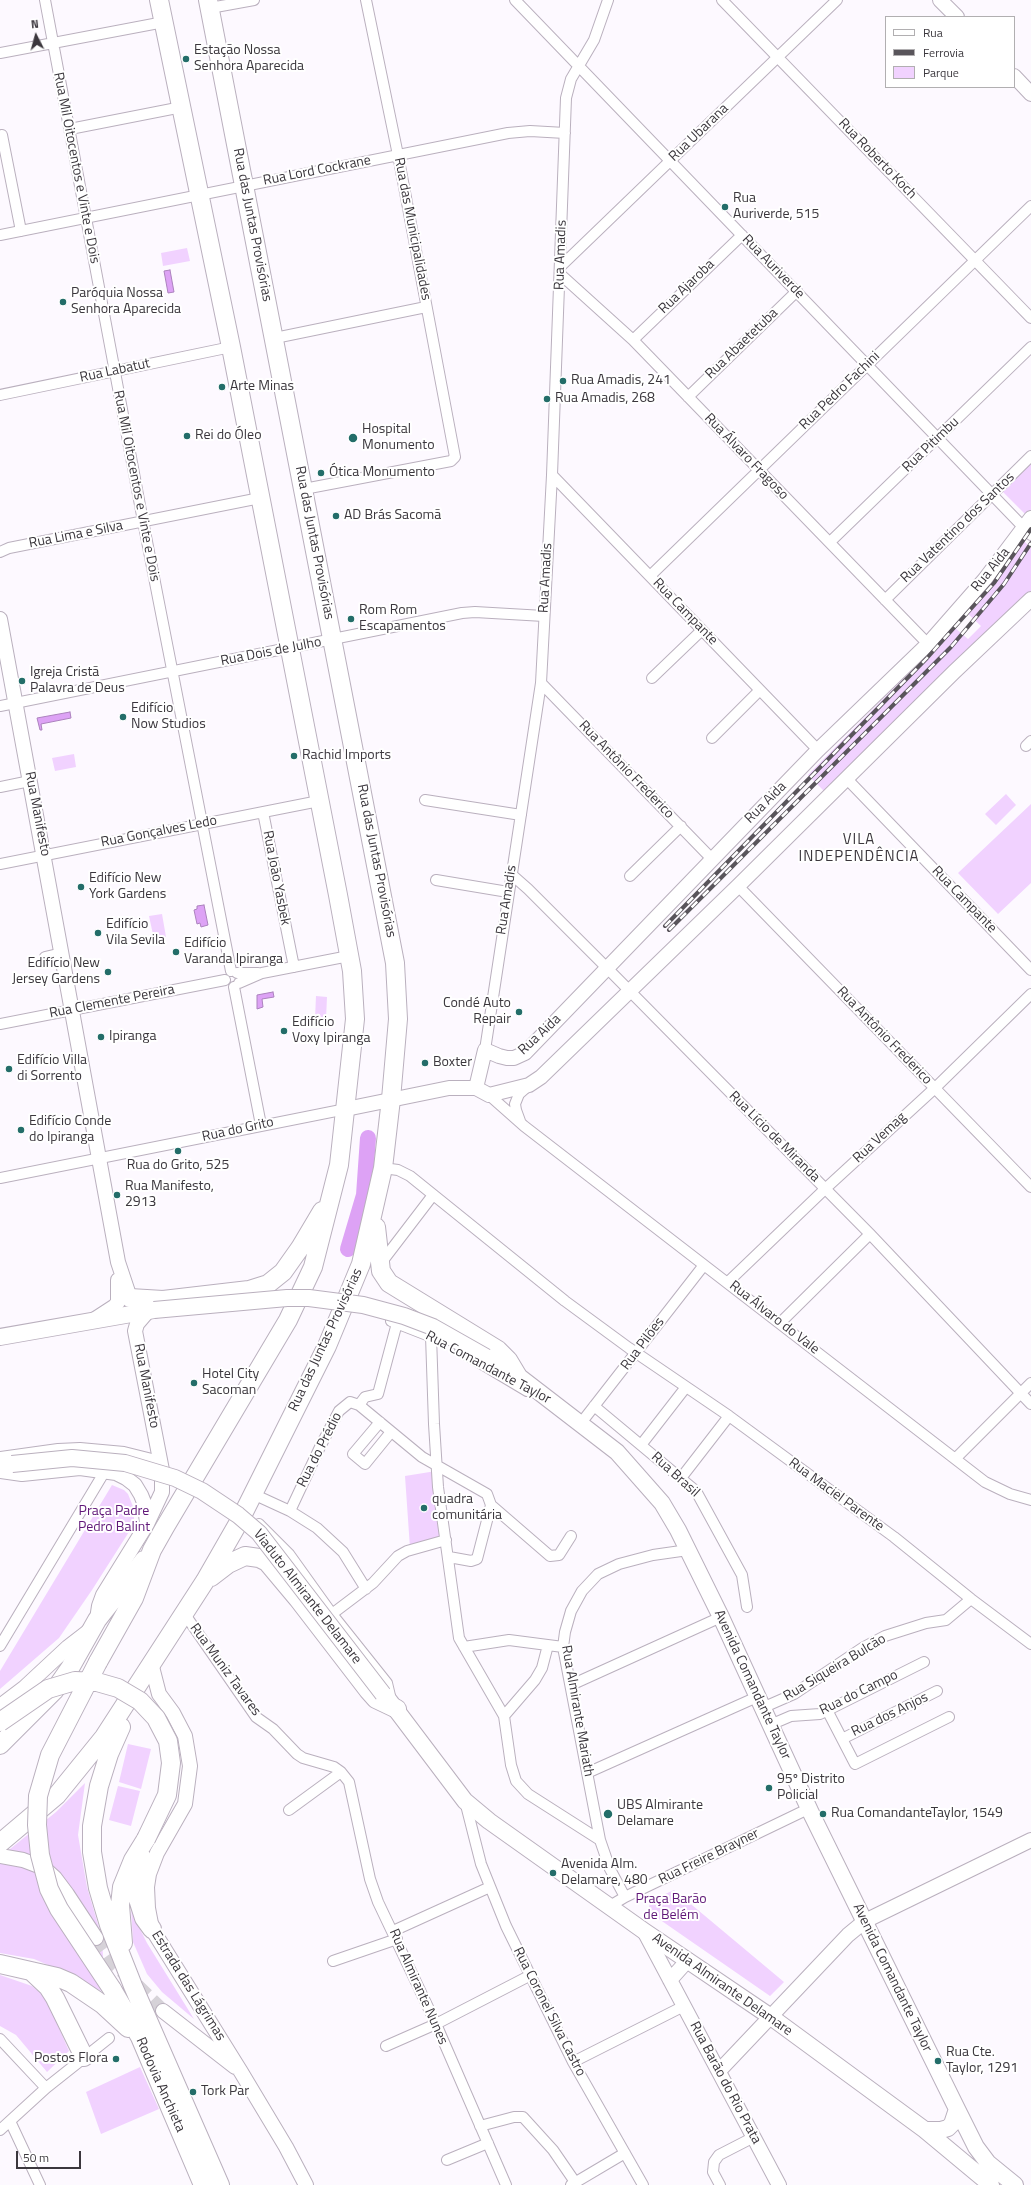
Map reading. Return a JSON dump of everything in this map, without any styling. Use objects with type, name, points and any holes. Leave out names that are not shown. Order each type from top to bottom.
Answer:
[{"type":"highway","points":[[0,1745],[54,1691],[70,1668],[95,1624],[152,1550],[288,1320],[313,1267],[335,1189],[351,1108],[355,1019],[354,985],[349,956],[319,801],[295,647],[260,498],[204,194],[182,107],[159,0]]},
{"type":"highway","name":"Rua das Juntas Provisórias","points":[[147,1671],[205,1581],[240,1520],[327,1346],[358,1274],[375,1210],[383,1168],[384,1101],[397,1041],[397,978],[328,641],[304,490],[275,338],[240,186],[209,4]]},
{"type":"highway","points":[[130,1298],[163,1300],[249,1290],[268,1284],[283,1272],[300,1248],[335,1189]]},
{"type":"highway","points":[[375,1210],[379,1265],[384,1278],[389,1283],[498,1350],[508,1360],[517,1374]]},
{"type":"highway","name":"Rodovia Anchieta","points":[[152,1550],[134,1598],[98,1662],[50,1755],[38,1796],[37,1825],[40,1855],[49,1889],[59,1909],[112,1989],[140,2037],[203,2185]]},
{"type":"highway","points":[[205,1581],[237,1559],[252,1556],[267,1562],[298,1599],[368,1690],[376,1699],[391,1702]]},
{"type":"highway","points":[[0,1832],[28,1817],[57,1795],[104,1737],[147,1671]]},
{"type":"highway","points":[[133,1986],[109,1926],[98,1888],[92,1852],[92,1826],[99,1786],[109,1754],[147,1671]]},
{"type":"highway","points":[[0,1722],[48,1689],[75,1680],[97,1682],[118,1688],[140,1701],[156,1718],[168,1741],[171,1763],[167,1795],[145,1841],[127,1873],[120,1905],[124,1944],[133,1986]]},
{"type":"highway","points":[[0,1843],[19,1828],[28,1817]]},
{"type":"highway","points":[[145,1841],[145,1855],[138,1876],[138,1899],[144,1918],[152,1929]]},
{"type":"highway","points":[[0,1964],[57,1977],[86,1991],[140,2037]]},
{"type":"highway","points":[[29,1970],[44,1983],[55,1998],[84,2057]]},
{"type":"highway","name":"Rodovia Anchieta","points":[[133,1986],[220,2185]]},
{"type":"main road","name":"Avenida Comandante Taylor","points":[[152,1310],[287,1298],[308,1298],[363,1305],[404,1316],[433,1327],[517,1374],[617,1452],[639,1475],[662,1503],[678,1530],[721,1617],[770,1725],[957,2109]]},
{"type":"main road","points":[[0,1337],[152,1310]]},
{"type":"main road","name":"Viaduto Almirante Delamare","points":[[3,1464],[72,1458],[125,1463],[175,1478],[202,1491],[238,1515],[259,1533],[391,1702]]},
{"type":"main road","name":"Avenida Almirante Delamare","points":[[391,1702],[465,1801],[489,1820],[644,1931],[770,2017],[925,2130],[991,2185]]},
{"type":"main road","points":[[925,2130],[941,2130],[948,2128],[952,2124],[957,2109]]},
{"type":"main road","points":[[957,2109],[976,2147],[988,2163],[1015,2185]]},
{"type":"street","name":"Rua Mil Oitocentos e Vinte e Dois","points":[[45,0],[172,672],[234,972]]},
{"type":"street","points":[[209,4],[254,0]]},
{"type":"street","name":"Rua das Municipalidades","points":[[304,490],[454,459],[398,155],[366,0]]},
{"type":"street","name":"Rua Auriverde","points":[[515,0],[991,494],[1029,527]]},
{"type":"street","name":"Rua Amadis","points":[[476,1088],[486,1050],[508,892],[541,683],[552,475],[568,88],[578,66],[594,40],[608,0]]},
{"type":"street","name":"Rua Roberto Koch","points":[[722,0],[1031,318]]},
{"type":"street","name":"Rua Ubarana","points":[[560,270],[575,252],[837,0]]},
{"type":"street","points":[[940,0],[955,16]]},
{"type":"street","points":[[0,53],[164,22]]},
{"type":"street","points":[[1015,77],[1031,94]]},
{"type":"street","points":[[70,129],[182,107]]},
{"type":"street","name":"Rua Lord Cockrane","points":[[0,235],[514,132],[565,133]]},
{"type":"street","points":[[2,135],[21,231]]},
{"type":"street","name":"Rua Pedro Fachini","points":[[650,576],[1031,206]]},
{"type":"street","name":"Rua Ajaroba","points":[[633,340],[742,235]]},
{"type":"street","points":[[561,244],[575,252]]},
{"type":"street","name":"Rua Álvaro Fragoso","points":[[560,270],[633,340],[928,644]]},
{"type":"street","name":"Rua Abaetetuba","points":[[688,397],[797,291]]},
{"type":"street","points":[[275,338],[426,307]]},
{"type":"street","name":"Rua Labatut","points":[[0,395],[231,347]]},
{"type":"street","name":"Rua Pitimbu","points":[[830,542],[1031,347]]},
{"type":"street","name":"Rua Vatentino dos Santos","points":[[885,600],[1031,456]]},
{"type":"street","name":"Rua Campante","points":[[552,475],[818,750]]},
{"type":"street","name":"Rua Lima e Silva","points":[[3,549],[260,498]]},
{"type":"street","name":"Rua Aida","points":[[486,1050],[507,1058],[514,1058],[525,1053],[711,858],[818,750],[928,644],[986,579],[1029,527]]},
{"type":"street","points":[[489,1095],[529,1086],[552,1067],[629,990],[738,886],[846,778],[1031,599]]},
{"type":"street","name":"Rua Dois de Julho","points":[[0,706],[462,613],[544,616]]},
{"type":"street","name":"Rua Manifesto","points":[[0,619],[100,1159]]},
{"type":"street","points":[[652,678],[702,630]]},
{"type":"street","name":"Rua Antônio Frederico","points":[[541,683],[711,858]]},
{"type":"street","points":[[712,738],[760,690]]},
{"type":"street","name":"Rua Campante","points":[[846,778],[1031,970]]},
{"type":"street","points":[[0,787],[30,781]]},
{"type":"street","points":[[425,800],[521,814]]},
{"type":"street","name":"Rua Gonçalves Ledo","points":[[0,864],[319,801]]},
{"type":"street","name":"Rua João Yasbek","points":[[263,812],[294,967]]},
{"type":"street","points":[[630,876],[681,826]]},
{"type":"street","name":"Rua Lício de Miranda","points":[[511,874],[528,889],[629,990],[870,1234],[1031,1404]]},
{"type":"street","points":[[436,880],[508,892]]},
{"type":"street","name":"Rua Antônio Frederico","points":[[738,886],[1031,1187]]},
{"type":"street","points":[[46,957],[62,953]]},
{"type":"street","points":[[262,973],[236,985],[230,986],[225,980],[226,975],[234,972],[262,973],[349,956]]},
{"type":"street","points":[[234,972],[240,977],[236,985],[261,1125]]},
{"type":"street","name":"Rua Clemente Pereira","points":[[0,1024],[225,980]]},
{"type":"street","name":"Rua Vemag","points":[[728,1282],[825,1189],[934,1088],[1031,994]]},
{"type":"street","name":"Rua Álvaro do Vale","points":[[524,1126],[516,1110],[516,1104],[521,1092],[529,1086]]},
{"type":"street","name":"Rua do Grito","points":[[0,1178],[444,1089],[476,1088]]},
{"type":"street","name":"Rua Álvaro do Vale","points":[[476,1088],[489,1095],[524,1126],[728,1282],[985,1482],[1010,1494],[1031,1500]]},
{"type":"street","points":[[100,1159],[118,1262],[130,1298],[140,1307],[152,1310]]},
{"type":"street","name":"Rua Maciel Parente","points":[[383,1168],[404,1172],[565,1301],[636,1353],[729,1416],[894,1538],[1031,1644]]},
{"type":"street","name":"Rua das Juntas Provisórias","points":[[379,1265],[433,1196]]},
{"type":"street","points":[[780,1323],[870,1234]]},
{"type":"street","points":[[96,1319],[115,1306],[118,1302],[118,1262]]},
{"type":"street","name":"Rua Pilões","points":[[581,1423],[704,1265]]},
{"type":"street","name":"Rua Comandante Taylor","points":[[358,1274],[360,1298],[366,1312],[431,1336],[543,1401],[557,1405]]},
{"type":"street","name":"Rua Manifesto","points":[[147,1524],[162,1492],[163,1481],[135,1331],[137,1324],[152,1310]]},
{"type":"street","points":[[397,1323],[378,1394],[365,1397],[359,1405],[422,1457],[487,1494],[490,1502],[550,1556],[559,1555],[571,1536]]},
{"type":"street","points":[[431,1336],[436,1464],[459,1638],[504,1716],[511,1766],[516,1781],[528,1794],[600,1840]]},
{"type":"street","points":[[955,1459],[1031,1383]]},
{"type":"street","points":[[641,1445],[686,1387]]},
{"type":"street","name":"Rua do Prédio","points":[[290,1511],[320,1447],[339,1411],[350,1402],[359,1405]]},
{"type":"street","name":"Rua Brasil","points":[[594,1406],[696,1490],[742,1575],[747,1607]]},
{"type":"street","points":[[681,1478],[729,1416]]},
{"type":"street","points":[[380,1422],[353,1454],[365,1464],[391,1432]]},
{"type":"street","points":[[3,1464],[58,1449],[80,1448],[124,1452],[160,1461]]},
{"type":"street","points":[[0,1706],[25,1687],[95,1624],[103,1595],[147,1524],[145,1505],[135,1485],[126,1478],[105,1471],[80,1468],[22,1474],[3,1464]]},
{"type":"street","points":[[0,1646],[105,1471]]},
{"type":"street","points":[[253,1494],[290,1511],[317,1528],[343,1552],[366,1589]]},
{"type":"street","points":[[449,1557],[471,1561],[477,1559],[490,1502]]},
{"type":"street","name":"Avenida Almirante Delamare","points":[[240,1520],[254,1521],[263,1526],[289,1554],[332,1614],[387,1684],[391,1702]]},
{"type":"street","points":[[332,1614],[366,1589],[407,1551],[446,1540]]},
{"type":"street","name":"Rua Almirante Mariath","points":[[625,1897],[610,1869],[600,1840],[563,1647],[565,1632],[571,1611],[582,1591],[598,1574],[619,1564],[653,1555],[688,1550]]},
{"type":"street","name":"Rua Siqueira Bulcão","points":[[587,1774],[759,1702],[794,1694],[864,1647],[886,1636],[926,1623],[946,1620],[971,1599]]},
{"type":"street","name":"Rua Muniz Tavares","points":[[184,1613],[256,1717],[273,1729],[303,1758],[320,1761],[341,1772]]},
{"type":"street","points":[[571,1685],[721,1617]]},
{"type":"street","points":[[464,1647],[509,1640],[563,1647]]},
{"type":"street","points":[[504,1716],[535,1680],[542,1668],[548,1645]]},
{"type":"street","name":"Rua do Campo","points":[[770,1725],[792,1716],[816,1715],[924,1662]]},
{"type":"street","name":"Estrada das Lágrimas","points":[[147,1671],[159,1694],[173,1713],[185,1736],[190,1766],[185,1804],[157,1853],[149,1874],[147,1887],[148,1908],[152,1929],[242,2072],[286,2147],[306,2185]]},
{"type":"street","name":"Rua dos Anjos","points":[[842,1739],[937,1691]]},
{"type":"street","points":[[827,1710],[854,1764],[949,1717]]},
{"type":"street","points":[[289,1810],[341,1772]]},
{"type":"street","name":"Rua Almirante Nunes","points":[[341,1772],[350,1782],[370,1879],[378,1902],[436,2024],[506,2185]]},
{"type":"street","name":"Rua Coronel Silva Castro","points":[[465,1801],[472,1831],[490,1887],[529,1976],[573,2062],[643,2185]]},
{"type":"street","name":"Rua Freire Brayner","points":[[610,1906],[625,1897],[810,1808]]},
{"type":"street","points":[[472,1831],[489,1820]]},
{"type":"street","points":[[719,2071],[848,1935],[865,1921],[1031,1840]]},
{"type":"street","points":[[0,1856],[23,1860],[44,1868],[59,1883],[96,1938]]},
{"type":"street","points":[[333,1961],[395,1935],[490,1887]]},
{"type":"street","name":"Rua Barão do Rio Prata","points":[[644,1931],[779,2185]]},
{"type":"street","points":[[670,1980],[688,1960]]},
{"type":"street","points":[[386,2046],[436,2024],[529,1976]]},
{"type":"street","points":[[573,2062],[684,2006]]},
{"type":"street","points":[[183,2027],[192,2028],[200,2025],[204,2017],[204,2010]]},
{"type":"street","points":[[163,2011],[242,2072]]},
{"type":"street","points":[[0,2130],[46,2088],[108,2038]]},
{"type":"street","points":[[0,2039],[46,2088]]},
{"type":"street","points":[[480,2126],[514,2117],[524,2117],[550,2146],[573,2184],[625,2153]]},
{"type":"street","points":[[10,2121],[40,2185]]},
{"type":"street","points":[[720,2185],[713,2172],[714,2162],[719,2155],[754,2137]]},
{"type":"street","points":[[447,2160],[488,2143]]},
{"type":"green space","points":[[187,248],[190,261],[163,266],[161,253]]},
{"type":"green space","points":[[1031,463],[1031,510],[1027,516],[1002,491]]},
{"type":"green space","points":[[1022,539],[1031,548],[1031,594],[968,653],[961,655],[824,791],[808,775],[954,627],[968,639],[981,626],[966,612],[989,586]]},
{"type":"green space","points":[[74,754],[76,767],[55,771],[52,758]]},
{"type":"green space","points":[[1006,794],[1016,805],[996,825],[985,814]]},
{"type":"green space","points":[[1031,804],[1031,883],[998,914],[958,873]]},
{"type":"green space","points":[[162,914],[166,937],[154,939],[149,916]]},
{"type":"green space","points":[[316,996],[327,997],[326,1019],[315,1019]]},
{"type":"green space","name":"quadra comunitária","points":[[436,1471],[446,1540],[410,1548],[405,1476]]},
{"type":"green space","name":"Praça Padre Pedro Balint","points":[[112,1485],[124,1490],[128,1494],[134,1509],[134,1524],[59,1638],[0,1689],[0,1671]]},
{"type":"green space","points":[[128,1744],[151,1749],[141,1789],[119,1782]]},
{"type":"green space","points":[[85,1783],[78,1835],[87,1887],[102,1938],[105,1993],[69,1974],[34,1959],[0,1953],[0,1857],[56,1812]]},
{"type":"green space","points":[[118,1786],[140,1791],[131,1826],[109,1820]]},
{"type":"green space","name":"Praça Barão de Belém","points":[[674,1890],[784,1982],[770,1996],[656,1917],[649,1908],[650,1901]]},
{"type":"green space","points":[[131,1907],[135,1919],[147,1943],[194,2019],[162,1992],[147,1974],[133,1942]]},
{"type":"green space","points":[[0,1975],[32,1986],[43,1995],[54,2017],[69,2051],[47,2072],[16,2035],[0,2026]]},
{"type":"green space","points":[[140,2067],[159,2109],[101,2134],[86,2092]]},
{"type":"shaded area","points":[[170,270],[174,292],[168,293],[164,271]]},
{"type":"shaded area","points":[[70,712],[71,718],[41,724],[42,730],[40,730],[37,718]]},
{"type":"shaded area","points":[[204,905],[208,925],[201,927],[200,923],[197,924],[194,910],[197,909],[197,906]]},
{"type":"shaded area","points":[[273,992],[274,997],[262,999],[263,1007],[257,1009],[257,995]]},
{"type":"waterway","points":[[348,1249],[364,1195],[368,1138]]},
{"type":"tunnel","points":[[96,1938],[114,1963],[163,2011]]},
{"type":"railway","points":[[665,926],[927,658],[994,583],[1031,529]]},
{"type":"railway","points":[[669,930],[951,647],[1004,584],[1031,543]]},
{"type":"place","name":"Estação Nossa Senhora Aparecida","points":[[186,59]]},
{"type":"place","name":"Rua Auriverde, 515","points":[[725,207]]},
{"type":"place","name":"Paróquia Nossa Senhora Aparecida","points":[[63,302]]},
{"type":"place","name":"Rua Amadis, 241","points":[[563,381]]},
{"type":"place","name":"Arte Minas","points":[[222,387]]},
{"type":"place","name":"Rua Amadis, 268","points":[[547,399]]},
{"type":"place","name":"Rei do Óleo","points":[[187,436]]},
{"type":"place","name":"Hospital Monumento","points":[[353,438]]},
{"type":"place","name":"Ótica Monumento","points":[[321,473]]},
{"type":"place","name":"AD Brás Sacomã","points":[[336,516]]},
{"type":"place","name":"Rom Rom Escapamentos","points":[[351,619]]},
{"type":"place","name":"Igreja Cristã Palavra de Deus","points":[[22,681]]},
{"type":"place","name":"Edifício Now Studios","points":[[123,717]]},
{"type":"place","name":"Rachid Imports","points":[[294,756]]},
{"type":"place","name":"Edifício New York Gardens","points":[[81,887]]},
{"type":"place","name":"Edifício Vila Sevila","points":[[98,933]]},
{"type":"place","name":"Edifício Varanda Ipiranga","points":[[176,952]]},
{"type":"place","name":"Edifício New Jersey Gardens","points":[[108,972]]},
{"type":"place","name":"Condé Auto Repair","points":[[519,1012]]},
{"type":"place","name":"Edifício Voxy Ipiranga","points":[[284,1031]]},
{"type":"place","name":"Ipiranga","points":[[101,1037]]},
{"type":"place","name":"Boxter","points":[[425,1063]]},
{"type":"place","name":"Edifício Villa di Sorrento","points":[[9,1069]]},
{"type":"place","name":"Edifício Conde do Ipiranga","points":[[21,1130]]},
{"type":"place","name":"Rua do Grito, 525","points":[[178,1151]]},
{"type":"place","name":"Rua Manifesto, 2913","points":[[117,1195]]},
{"type":"place","name":"Hotel City Sacoman","points":[[194,1383]]},
{"type":"place","name":"quadra comunitária","points":[[424,1508]]},
{"type":"place","name":"95º Distrito Policial","points":[[769,1788]]},
{"type":"place","name":"UBS Almirante Delamare","points":[[608,1814]]},
{"type":"place","name":"Rua ComandanteTaylor, 1549","points":[[823,1814]]},
{"type":"place","name":"Avenida Alm. Delamare, 480","points":[[553,1873]]},
{"type":"place","name":"Postos Flora","points":[[116,2059]]},
{"type":"place","name":"Rua Cte. Taylor, 1291","points":[[938,2061]]},
{"type":"place","name":"Tork Par","points":[[193,2092]]},
{"type":"district","name":"VILA INDEPENDÊNCIA","points":[[859,848]]}]
